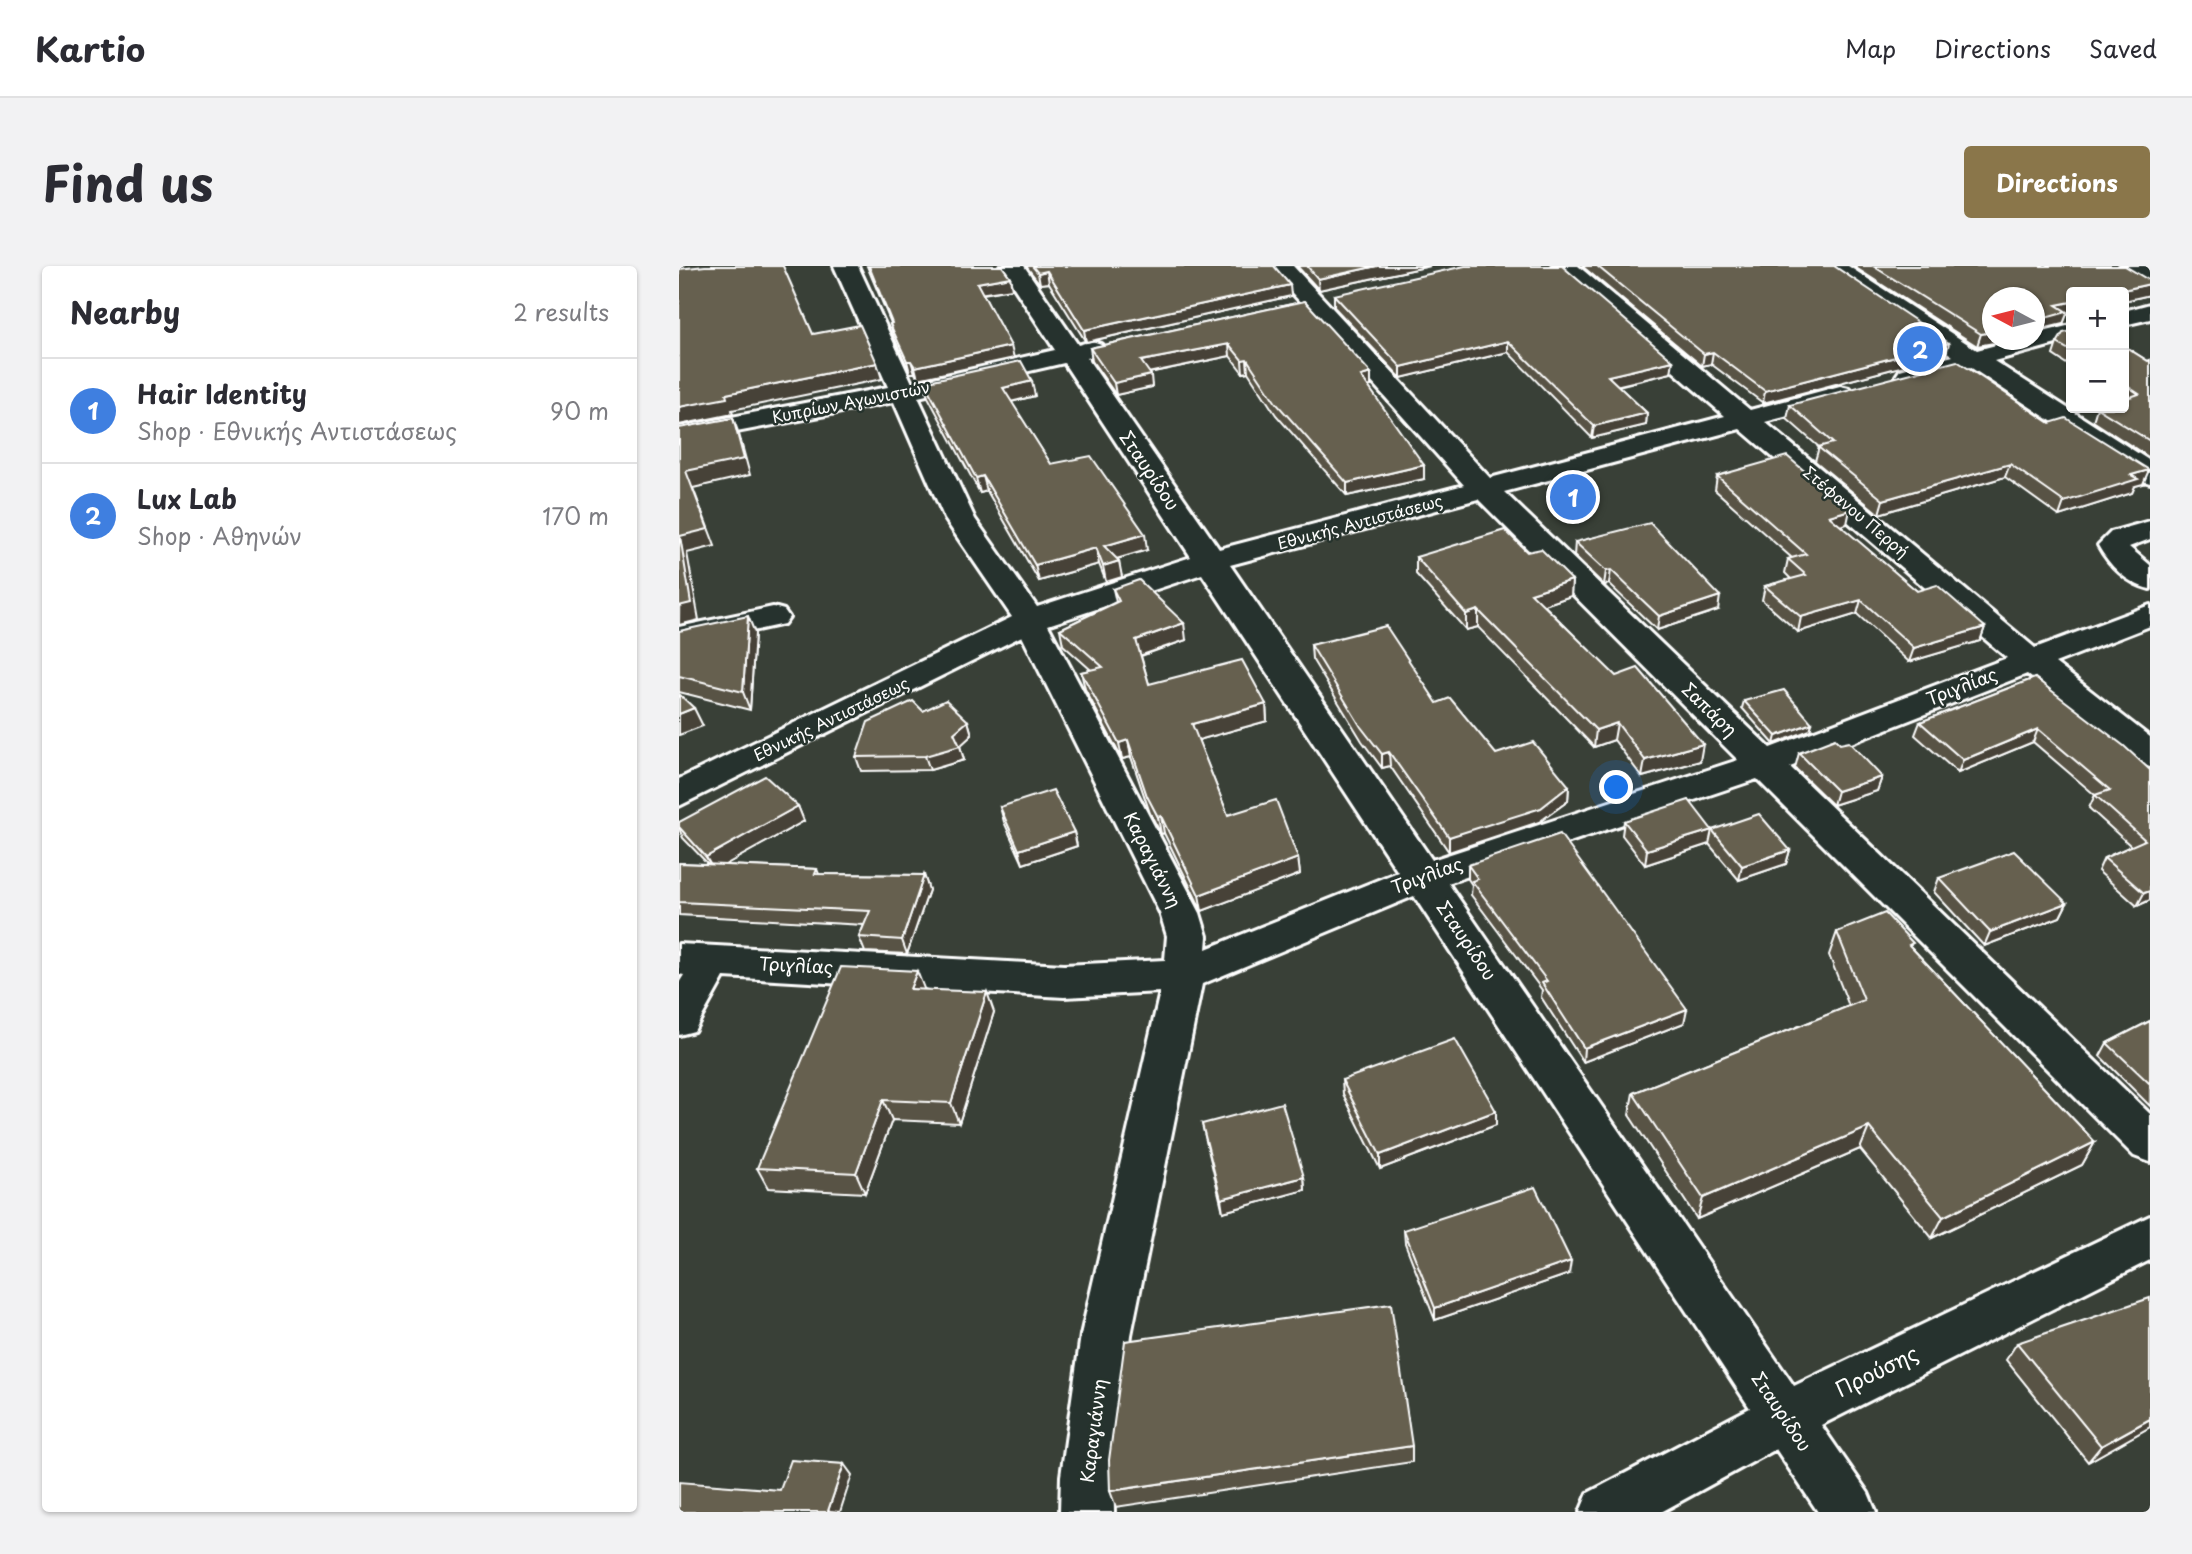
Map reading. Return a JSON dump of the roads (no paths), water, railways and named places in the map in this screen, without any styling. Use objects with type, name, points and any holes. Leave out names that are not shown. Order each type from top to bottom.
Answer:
[{"type":"street","name":"Καραγιάννη","points":[[846,266],[960,519],[1030,620],[1180,913],[1187,936],[1184,975],[1106,1335],[1087,1476],[1087,1512]]},
{"type":"street","name":"Σταυρίδου","points":[[1012,266],[1849,1512]]},
{"type":"street","name":"Σαπάρη","points":[[1280,266],[1484,489],[2150,1143]]},
{"type":"street","name":"Στέφανου Περρή","points":[[1564,266],[2031,661],[2150,755]]},
{"type":"street","points":[[1832,266],[2150,474]]},
{"type":"street","points":[[2132,266],[2150,276]]},
{"type":"street","points":[[2129,317],[2150,312]]},
{"type":"street","name":"Εθνικής Αντιστάσεως","points":[[679,794],[1030,620],[1210,561],[2066,333]]},
{"type":"street","name":"Κυπρίων Αγωνιστών","points":[[679,435],[905,392],[1111,345]]},
{"type":"street","points":[[2150,530],[2122,538],[2113,545],[2120,557],[2150,580]]},
{"type":"street","name":"Τριγλίας","points":[[696,960],[1063,981],[1184,975],[1422,877],[1764,764],[2150,615]]},
{"type":"street","points":[[679,637],[773,617]]},
{"type":"street","points":[[679,1020],[696,960]]},
{"type":"street","name":"Προύσης","points":[[1607,1512],[1785,1418],[2150,1237]]},
{"type":"place","name":"Lux Lab","points":[[1920,349]]},
{"type":"place","name":"Hair Identity","points":[[1573,497]]}]
